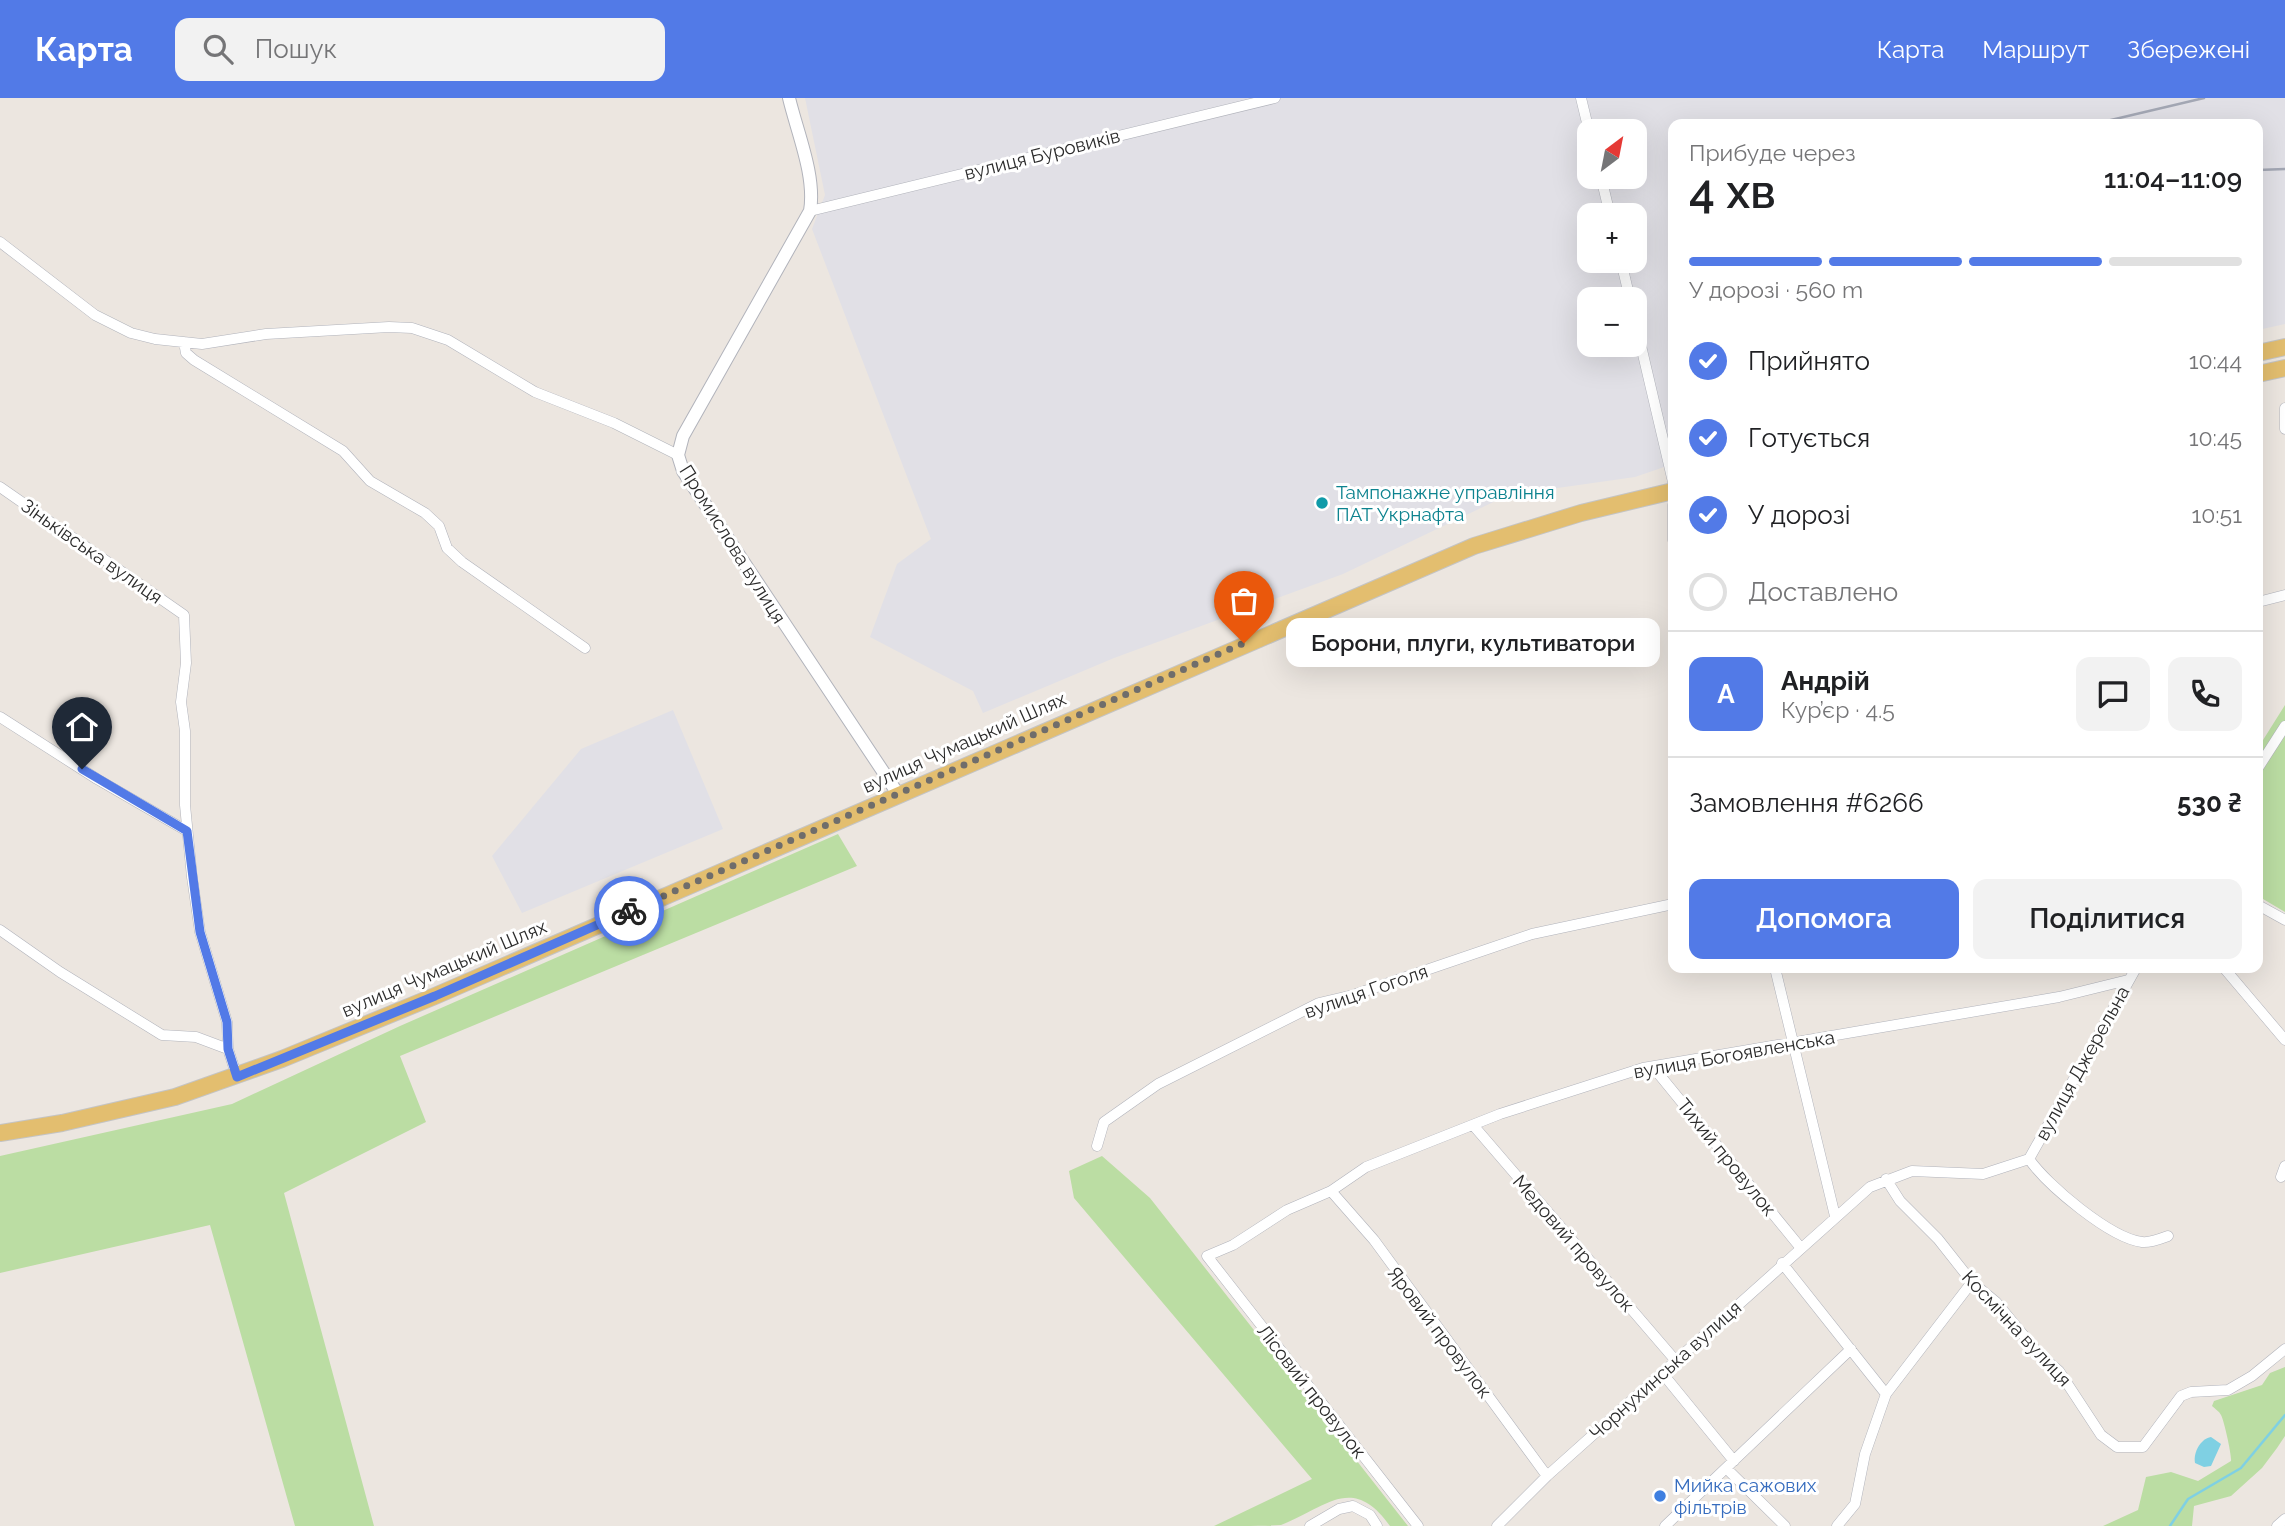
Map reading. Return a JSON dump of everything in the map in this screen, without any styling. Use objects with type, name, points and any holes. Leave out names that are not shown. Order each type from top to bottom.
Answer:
[{"type":"main road","points":[[2263,352],[2285,347]]},
{"type":"main road","points":[[2263,373],[2285,368]]},
{"type":"main road","name":"вулиця Чумацький Шлях","points":[[0,1133],[62,1123],[237,1077],[435,996],[898,793],[1474,546],[1581,513],[1668,492]]},
{"type":"street","points":[[789,98],[809,181],[812,198],[810,211]]},
{"type":"street","name":"вулиця Буровиків","points":[[810,211],[1275,98]]},
{"type":"street","points":[[1581,98],[1586,119]]},
{"type":"street","name":"Промислова вулиця","points":[[810,211],[683,436],[678,455],[683,471],[898,793]]},
{"type":"street","points":[[0,242],[66,290],[94,316],[131,333],[202,344],[266,334],[412,328],[448,340],[535,392],[614,422],[678,455]]},
{"type":"street","points":[[184,342],[186,353],[194,360],[344,451],[370,481],[425,513],[439,526],[447,548],[462,562],[586,648]]},
{"type":"street","points":[[1644,357],[1668,461]]},
{"type":"street","points":[[2285,408],[2285,429]]},
{"type":"street","name":"Зіньківська вулиця","points":[[0,487],[184,615],[186,663],[181,702],[187,831]]},
{"type":"street","points":[[2263,601],[2285,595]]},
{"type":"street","points":[[0,717],[97,779],[187,831],[200,932],[227,1022],[228,1049],[237,1077]]},
{"type":"street","points":[[2263,760],[2285,726]]},
{"type":"street","name":"вулиця Гоголя","points":[[1097,1146],[1104,1122],[1158,1084],[1320,1003],[1353,995],[1532,934],[1668,905]]},
{"type":"street","points":[[2263,908],[2285,920]]},
{"type":"street","points":[[0,930],[60,972],[162,1035],[196,1037],[228,1049]]},
{"type":"street","points":[[1776,973],[1835,1216]]},
{"type":"street","name":"вулиця Джерельна","points":[[1835,1216],[1870,1187],[1912,1171],[1983,1174],[2029,1159],[2133,973]]},
{"type":"street","points":[[2228,973],[2285,1040]]},
{"type":"street","name":"вулиця Богоявленська","points":[[1207,1256],[1233,1245],[1287,1210],[1331,1191],[1366,1167],[1473,1125],[1653,1067],[2059,997],[2128,980]]},
{"type":"street","name":"Тихий провулок","points":[[1653,1067],[1800,1247]]},
{"type":"street","name":"Медовий провулок","points":[[1473,1125],[1676,1361]]},
{"type":"street","points":[[2029,1159],[2053,1187],[2115,1231],[2140,1242],[2168,1236]]},
{"type":"street","points":[[2281,1177],[2285,1166]]},
{"type":"street","name":"Космічна вулиця","points":[[1886,1179],[1900,1201],[1938,1239],[1972,1282],[1996,1302],[2039,1354],[2059,1371],[2101,1435],[2117,1447],[2143,1447],[2181,1396],[2191,1392],[2228,1390],[2252,1376],[2285,1349]]},
{"type":"street","name":"Яровий провулок","points":[[1331,1191],[1374,1240],[1547,1476]]},
{"type":"street","name":"Чорнухинська вулиця","points":[[1497,1526],[1547,1476],[1835,1216]]},
{"type":"street","name":"Лісовий провулок","points":[[1207,1256],[1418,1526]]},
{"type":"street","points":[[1782,1263],[1886,1394]]},
{"type":"street","points":[[1836,1526],[1855,1504],[1865,1454],[1886,1394],[1972,1282]]},
{"type":"street","points":[[1665,1526],[1728,1470],[1734,1461],[1851,1349]]},
{"type":"street","points":[[1663,1374],[1734,1461]]},
{"type":"street","points":[[1728,1470],[1785,1526]]},
{"type":"street","points":[[1310,1526],[1339,1509],[1353,1506],[1370,1515],[1377,1526]]},
{"type":"street","points":[[2277,1526],[2285,1519]]},
{"type":"shaded area","points":[[805,98],[2285,98],[2285,324],[2263,329],[2263,119],[1668,119],[1668,466],[1635,477],[1508,495],[1343,574],[1114,658],[983,713],[973,691],[870,637],[897,564],[931,539],[812,229],[825,195]]},
{"type":"shaded area","points":[[673,710],[723,829],[522,913],[492,856],[581,749]]},
{"type":"green space","points":[[2285,705],[2285,912],[2263,899],[2263,740]]},
{"type":"green space","points":[[838,834],[857,866],[400,1056],[426,1122],[284,1193],[374,1526],[295,1526],[210,1225],[0,1273],[0,1156],[232,1104],[400,1026]]},
{"type":"green space","points":[[1102,1156],[1150,1198],[1408,1526],[1390,1526],[1376,1510],[1363,1501],[1351,1498],[1325,1504],[1281,1525],[1214,1526],[1312,1479],[1074,1198],[1069,1171]]},
{"type":"green space","points":[[2285,1367],[2285,1436],[2262,1468],[2231,1496],[2194,1506],[2192,1526],[2103,1526],[2138,1510],[2146,1477],[2171,1472],[2198,1481],[2231,1461],[2224,1424],[2220,1414],[2212,1406],[2214,1401],[2262,1385],[2270,1373]]},
{"type":"water","points":[[2211,1437],[2221,1444],[2211,1466],[2204,1467],[2195,1463],[2195,1455],[2201,1443]]},
{"type":"waterway","points":[[2170,1526],[2188,1499],[2241,1468],[2285,1415]]},
{"type":"railway","points":[[2115,119],[2204,98]]},
{"type":"railway","points":[[2263,170],[2285,169]]},
{"type":"way so far","points":[[629,911],[1244,643]]},
{"type":"place","name":"Тампонажне управління ПАТ Укрнафта","points":[[1322,503]]},
{"type":"place","name":"Борони, плуги, культиватори","points":[[1244,643]]},
{"type":"place","name":"Мийка сажових фільтрів","points":[[1660,1496]]},
{"type":"route","points":[[82,769],[137,804],[187,831],[200,932],[227,1022],[228,1049],[237,1077],[435,996],[629,911]]}]
